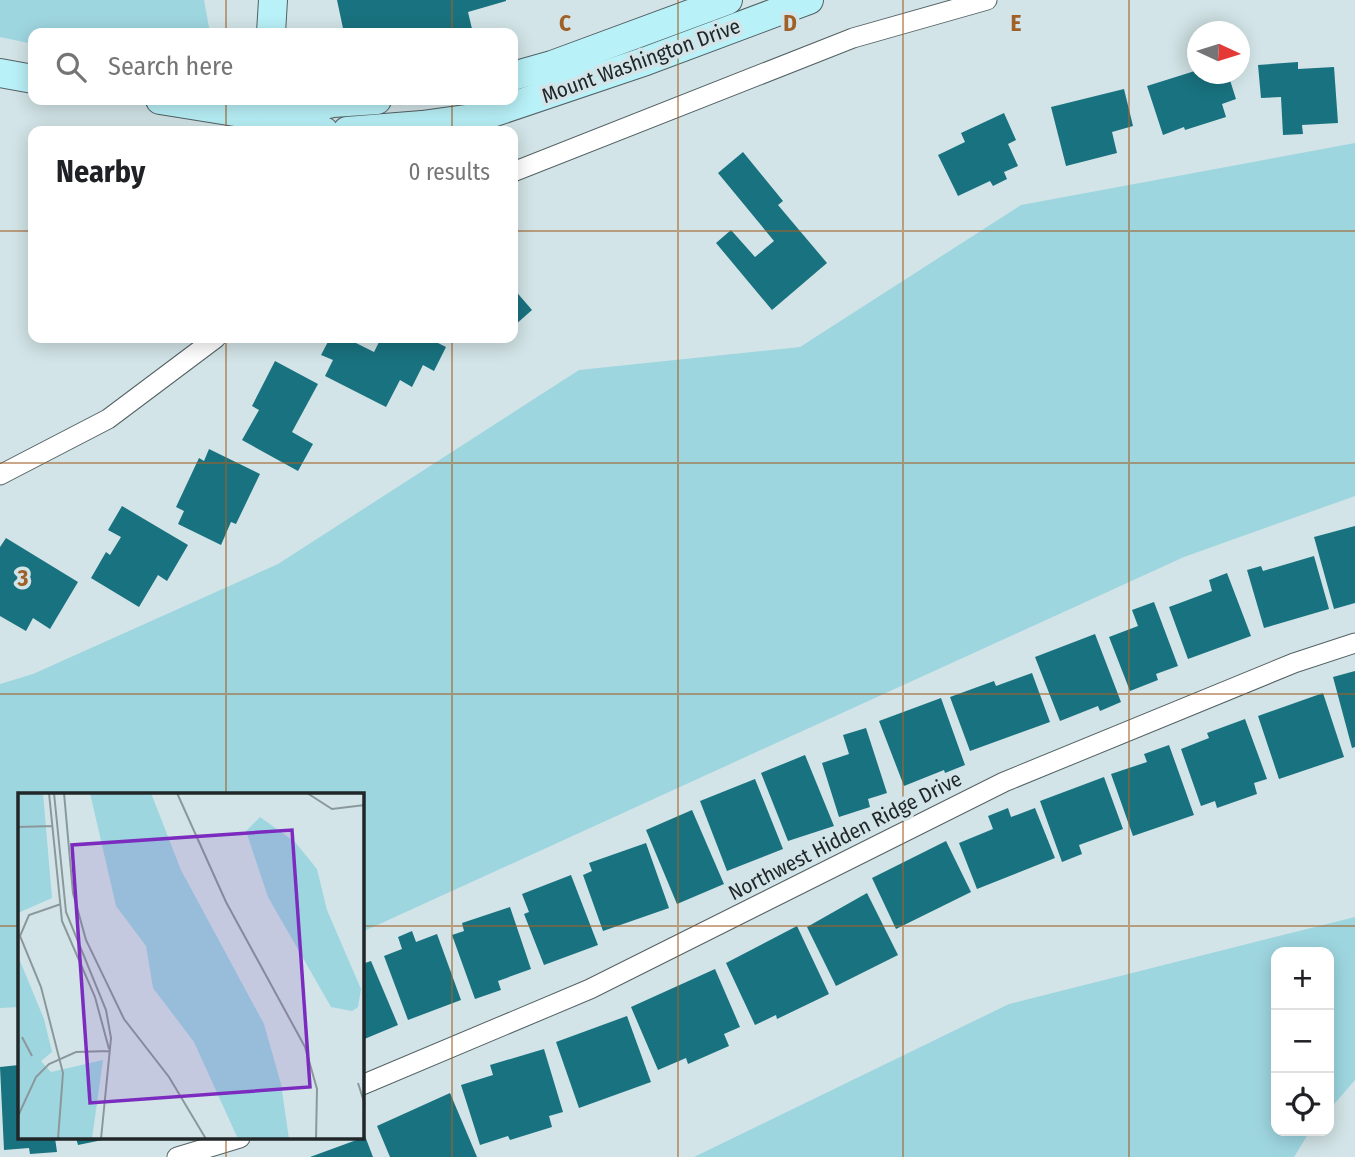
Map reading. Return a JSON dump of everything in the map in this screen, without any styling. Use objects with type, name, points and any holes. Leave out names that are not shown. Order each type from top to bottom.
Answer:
[{"type":"main road","points":[[271,28],[273,0]]},
{"type":"main road","name":"Mount Washington Drive","points":[[518,75],[552,65],[728,0]]},
{"type":"main road","name":"Mount Washington Drive","points":[[518,104],[634,65],[809,0]]},
{"type":"main road","points":[[0,73],[28,78]]},
{"type":"main road","points":[[219,105],[267,109],[311,105]]},
{"type":"main road","name":"Mount Washington Drive","points":[[409,126],[480,117],[516,105]]},
{"type":"main road","points":[[267,109],[311,126]]},
{"type":"street","points":[[518,170],[853,38],[987,0]]},
{"type":"street","points":[[0,475],[108,419],[209,343]]},
{"type":"street","name":"Northwest Hidden Ridge Drive","points":[[364,1084],[590,989],[1004,782],[1294,663],[1355,643]]},
{"type":"street","points":[[177,1157],[233,1140]]},
{"type":"shaded area","points":[[0,0],[204,0],[209,28],[28,28],[28,43],[0,37]]},
{"type":"shaded area","points":[[1355,143],[1355,496],[1184,557],[364,931],[364,793],[18,793],[18,1007],[0,1008],[0,684],[33,674],[278,564],[579,370],[800,347],[1021,205]]},
{"type":"shaded area","points":[[1355,917],[1355,1080],[1334,1104],[1334,947],[1271,947],[1271,1136],[1307,1136],[1294,1157],[694,1157],[1009,1004]]},
{"type":"building","points":[[337,0],[506,0],[468,12],[472,28],[343,28]]},
{"type":"building","points":[[1298,62],[1298,69],[1334,67],[1338,123],[1302,125],[1303,134],[1283,135],[1281,97],[1261,98],[1258,65]]},
{"type":"building","points":[[1187,73],[1187,84],[1231,84],[1236,99],[1222,104],[1226,117],[1163,135],[1147,86]]},
{"type":"building","points":[[1124,89],[1133,126],[1112,132],[1117,153],[1066,166],[1051,107]]},
{"type":"building","points":[[1004,113],[1016,140],[1008,144],[1018,166],[1004,172],[1007,179],[993,186],[990,181],[958,196],[938,155],[965,142],[961,133]]},
{"type":"building","points":[[743,152],[783,201],[778,205],[827,263],[772,310],[716,243],[731,230],[755,257],[774,241],[718,173]]},
{"type":"building","points":[[518,294],[532,310],[518,322]]},
{"type":"building","points":[[327,343],[356,343],[374,352],[378,343],[438,343],[446,347],[434,371],[423,365],[412,387],[400,380],[386,407],[325,376],[333,360],[321,355]]},
{"type":"building","points":[[275,361],[318,384],[292,432],[313,444],[298,471],[242,440],[259,410],[252,406]]},
{"type":"building","points":[[209,449],[260,474],[236,524],[231,522],[221,545],[178,524],[184,511],[176,507],[199,458],[204,461]]},
{"type":"building","points":[[122,506],[188,545],[167,581],[158,575],[139,607],[91,578],[106,552],[110,555],[121,537],[108,530]]},
{"type":"building","points":[[1355,526],[1355,603],[1334,609],[1314,537]]},
{"type":"building","points":[[6,538],[78,582],[50,629],[33,618],[26,631],[0,616],[0,547]]},
{"type":"building","points":[[1314,556],[1329,609],[1264,628],[1247,570],[1261,566],[1263,571]]},
{"type":"building","points":[[1227,573],[1251,636],[1188,659],[1169,607],[1212,591],[1209,580]]},
{"type":"building","points":[[1154,602],[1178,666],[1156,674],[1158,680],[1130,691],[1109,637],[1138,626],[1132,610]]},
{"type":"building","points":[[1095,634],[1121,702],[1100,711],[1098,706],[1060,721],[1035,657]]},
{"type":"building","points":[[1355,671],[1355,747],[1352,748],[1333,677]]},
{"type":"building","points":[[1032,673],[1050,722],[970,751],[950,697],[994,681],[996,686]]},
{"type":"building","points":[[1323,693],[1344,757],[1279,779],[1258,716]]},
{"type":"building","points":[[941,698],[965,765],[945,773],[944,770],[904,786],[879,721]]},
{"type":"building","points":[[1245,719],[1267,779],[1254,783],[1257,794],[1217,808],[1215,801],[1201,806],[1181,749],[1209,738],[1207,733]]},
{"type":"building","points":[[866,728],[887,793],[868,799],[870,807],[839,817],[822,763],[849,754],[843,735]]},
{"type":"building","points":[[1169,745],[1194,815],[1133,836],[1111,774],[1147,762],[1144,754]]},
{"type":"building","points":[[805,755],[834,826],[788,841],[761,773]]},
{"type":"building","points":[[1104,777],[1123,829],[1079,845],[1082,854],[1062,862],[1040,801]]},
{"type":"building","points":[[755,779],[783,849],[727,871],[700,801]]},
{"type":"building","points":[[1008,808],[1011,817],[1035,808],[1055,858],[977,889],[959,843],[993,829],[988,816]]},
{"type":"building","points":[[692,810],[724,884],[677,904],[646,830]]},
{"type":"building","points":[[946,841],[971,892],[896,929],[872,878]]},
{"type":"building","points":[[646,843],[669,908],[603,931],[583,875],[592,871],[589,863]]},
{"type":"building","points":[[571,875],[598,945],[544,965],[524,914],[529,912],[522,894]]},
{"type":"building","points":[[867,893],[898,955],[836,986],[807,927]]},
{"type":"building","points":[[510,907],[531,969],[498,981],[501,990],[475,999],[452,935],[464,931],[462,923]]},
{"type":"building","points":[[797,926],[829,994],[777,1019],[776,1015],[755,1025],[726,963]]},
{"type":"building","points":[[412,931],[416,942],[437,934],[461,1000],[408,1020],[384,956],[402,949],[398,937]]},
{"type":"building","points":[[371,961],[398,1025],[364,1039],[364,963]]},
{"type":"building","points":[[715,969],[740,1027],[724,1034],[729,1046],[688,1064],[686,1058],[658,1070],[631,1007]]},
{"type":"building","points":[[627,1016],[651,1082],[579,1108],[556,1042]]},
{"type":"building","points":[[544,1049],[563,1112],[549,1116],[552,1127],[510,1140],[508,1136],[480,1145],[461,1085],[493,1075],[490,1065]]},
{"type":"building","points":[[18,1065],[18,1140],[55,1140],[57,1152],[30,1154],[29,1148],[4,1150],[0,1067]]},
{"type":"building","points":[[450,1093],[477,1157],[390,1157],[377,1126]]},
{"type":"building","points":[[364,1137],[373,1157],[310,1157],[357,1140],[364,1140]]},
{"type":"building","points":[[77,1140],[102,1140],[78,1145]]}]
